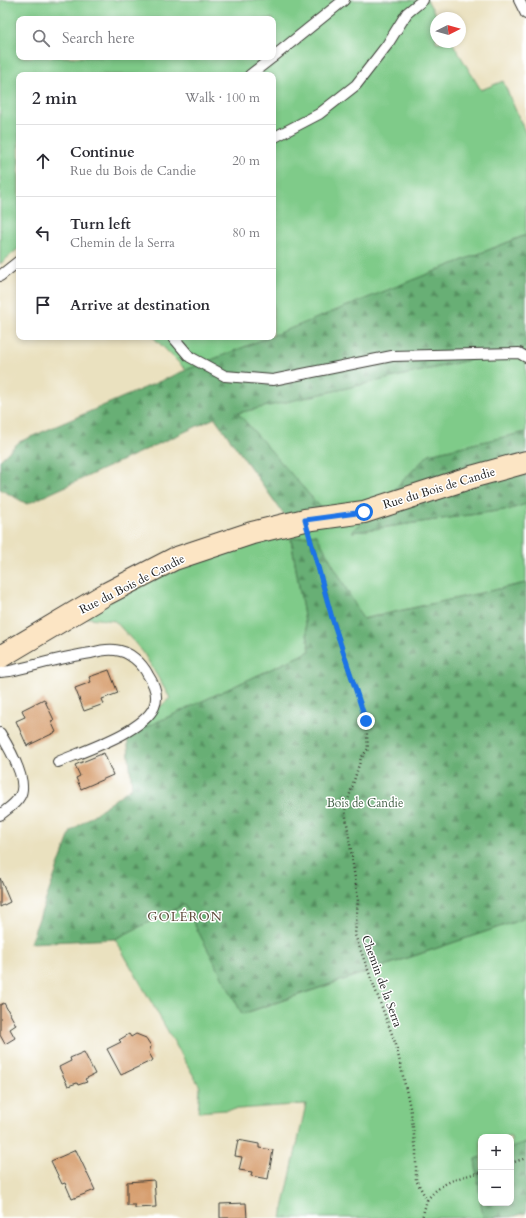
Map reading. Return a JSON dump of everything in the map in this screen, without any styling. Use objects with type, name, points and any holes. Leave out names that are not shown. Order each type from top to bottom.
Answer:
[{"type":"street","name":"Rue du Bois de Candie","points":[[0,657],[106,594],[174,559],[252,533],[305,520],[364,512],[475,476],[526,462]]},
{"type":"lane","points":[[276,55],[344,0]]},
{"type":"lane","points":[[276,136],[319,114],[356,85],[387,45],[407,13],[423,0]]},
{"type":"lane","points":[[519,0],[526,14]]},
{"type":"lane","points":[[254,72],[269,60]]},
{"type":"lane","points":[[0,276],[16,263]]},
{"type":"lane","points":[[176,340],[190,357],[224,376],[272,380],[392,356],[519,353],[526,357]]},
{"type":"lane","points":[[0,672],[10,672],[71,656],[115,650],[125,653],[137,661],[148,674],[156,690],[155,706],[145,720],[112,739],[58,762]]},
{"type":"lane","points":[[0,733],[17,767],[22,789],[20,796],[0,815]]},
{"type":"path","name":"Chemin de la Serra","points":[[305,520],[332,618],[366,721],[368,748],[361,758],[345,810],[358,899],[355,935],[396,1045],[411,1112],[416,1151],[416,1180],[426,1200]]},
{"type":"path","points":[[514,1162],[526,1158]]},
{"type":"path","points":[[422,1218],[426,1200],[436,1189],[452,1180],[478,1173]]},
{"type":"green space","points":[[0,0],[427,0],[434,12],[430,12],[430,48],[456,48],[481,90],[503,81],[526,134],[526,235],[276,335],[276,72],[16,72],[16,251],[0,264]]},
{"type":"green space","points":[[526,235],[526,347],[238,413],[321,508],[285,516],[215,418],[27,504],[0,489],[0,460],[19,442],[186,370],[262,340],[276,340],[276,334]]},
{"type":"green space","points":[[156,340],[262,340],[186,370]]},
{"type":"green space","points":[[526,347],[526,432],[429,454],[353,532],[511,509],[526,504],[526,583],[362,619],[316,534],[291,540],[310,651],[127,736],[170,698],[143,652],[115,621],[55,614],[321,508],[237,413]]},
{"type":"green space","points":[[526,432],[526,504],[511,509],[352,532],[429,454]]},
{"type":"green space","name":"Bois de Candie","points":[[316,534],[363,619],[526,583],[526,918],[242,1014],[184,905],[115,939],[30,943],[71,831],[132,787],[127,736],[310,651],[291,539]]},
{"type":"green space","points":[[184,905],[243,1014],[526,918],[526,1143],[514,1147],[514,1134],[478,1134],[478,1158],[475,1159],[478,1181],[478,1206],[481,1206],[483,1218],[281,1218],[306,1104],[198,1112],[200,1087],[115,939]]},
{"type":"green space","points":[[526,1143],[526,1213],[512,1217],[483,1218],[481,1206],[514,1206],[514,1147]]},
{"type":"green space","points":[[478,1158],[478,1181],[475,1159]]},
{"type":"building","points":[[109,670],[118,693],[102,699],[104,704],[84,711],[75,688],[91,682],[89,677]]},
{"type":"building","points":[[44,699],[54,720],[51,721],[56,732],[27,746],[16,721],[25,717],[22,710]]},
{"type":"building","points":[[104,753],[113,775],[81,789],[76,778],[80,776],[75,765]]},
{"type":"building","points":[[0,878],[10,902],[0,907]]},
{"type":"building","points":[[4,1003],[16,1025],[10,1029],[15,1038],[5,1044],[0,1035],[0,1005]]},
{"type":"building","points":[[129,1034],[131,1037],[136,1034],[146,1038],[151,1046],[149,1053],[153,1060],[121,1075],[107,1049],[121,1042],[119,1040]]},
{"type":"building","points":[[84,1052],[95,1074],[85,1079],[87,1082],[68,1086],[59,1067],[71,1061],[70,1058]]},
{"type":"building","points":[[238,1140],[259,1144],[259,1148],[273,1150],[268,1179],[251,1176],[252,1172],[239,1170],[242,1157],[235,1156]]},
{"type":"building","points":[[76,1150],[95,1190],[72,1199],[65,1183],[62,1184],[51,1161]]},
{"type":"building","points":[[154,1180],[156,1207],[135,1208],[135,1205],[127,1205],[127,1182]]},
{"type":"building","points":[[246,1203],[247,1218],[220,1218],[220,1204]]},
{"type":"district","name":"GOLÉRON","points":[[185,916]]},
{"type":"route","points":[[364,512],[305,520],[332,618],[366,721]]}]
